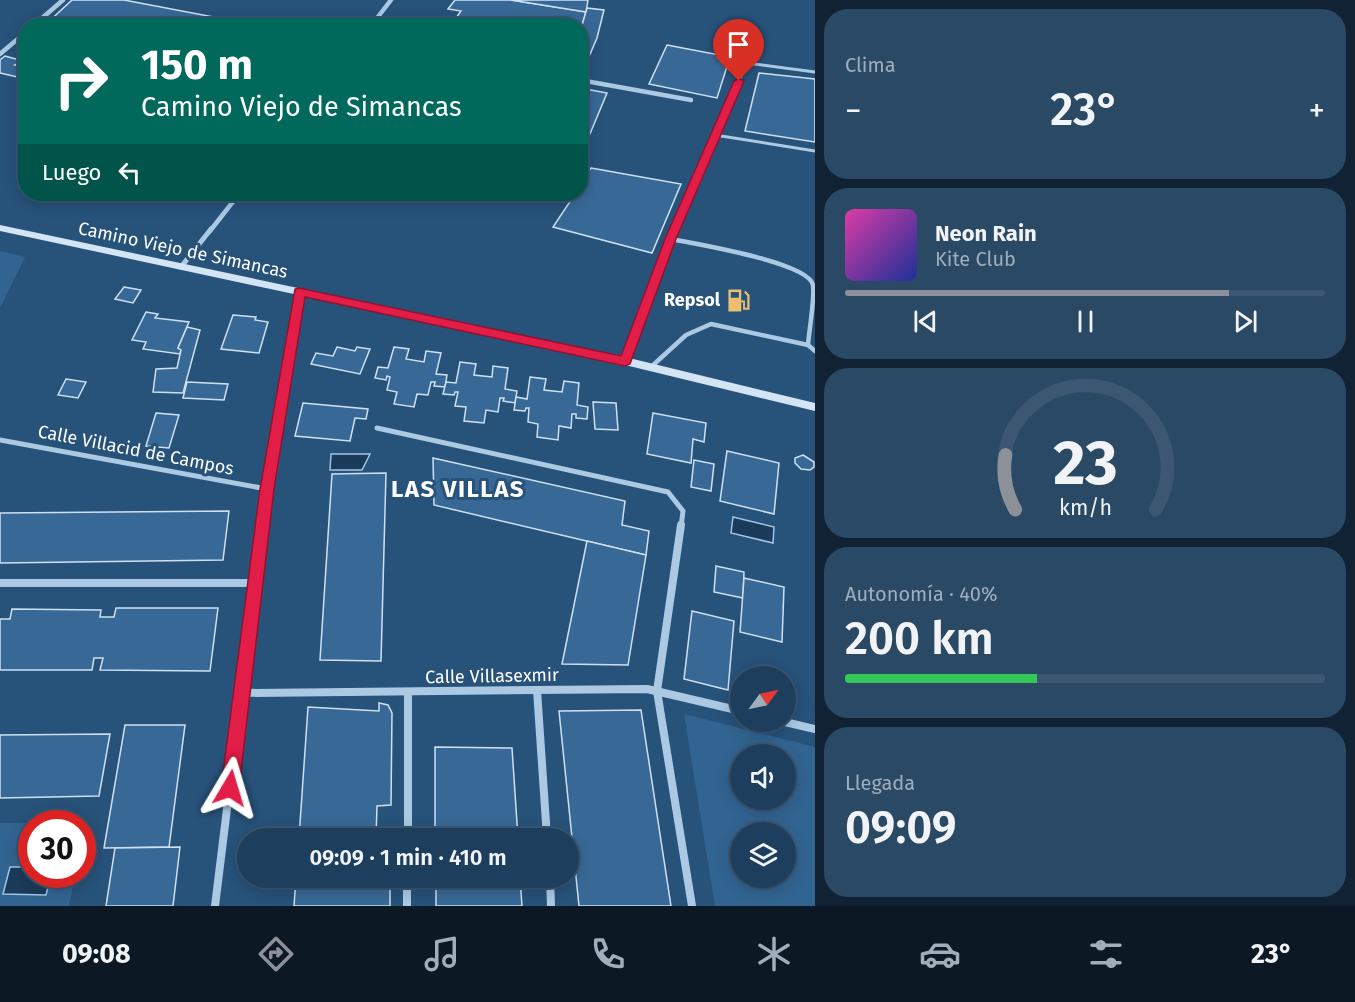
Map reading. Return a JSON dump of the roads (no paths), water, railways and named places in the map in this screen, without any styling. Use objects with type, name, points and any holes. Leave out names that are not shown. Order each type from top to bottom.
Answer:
[{"type":"main road","name":"Camino Viejo de Simancas","points":[[0,228],[625,361],[815,407]]},
{"type":"street","points":[[42,18],[63,0]]},
{"type":"street","points":[[377,18],[392,0]]},
{"type":"street","points":[[0,54],[18,39]]},
{"type":"street","points":[[588,81],[691,100]]},
{"type":"street","points":[[181,267],[233,201]]},
{"type":"street","points":[[215,906],[267,489],[299,292]]},
{"type":"street","points":[[377,428],[668,492],[683,511],[657,691],[692,906]]},
{"type":"street","name":"Calle Villacid de Campos","points":[[0,440],[267,489]]},
{"type":"street","points":[[0,583],[255,583]]},
{"type":"street","name":"Calle Villasexmir","points":[[242,693],[647,689],[730,708]]},
{"type":"street","points":[[537,690],[546,828]]},
{"type":"street","points":[[408,692],[408,828]]},
{"type":"street","points":[[796,725],[815,729]]},
{"type":"street","points":[[407,888],[407,906]]},
{"type":"street","points":[[550,888],[551,906]]},
{"type":"lane","points":[[625,361],[671,239],[747,63],[815,72]]},
{"type":"lane","points":[[715,135],[815,151]]},
{"type":"lane","points":[[671,239],[786,265],[808,276],[813,285],[808,345]]},
{"type":"lane","points":[[651,367],[698,326],[711,324],[808,345],[815,351]]},
{"type":"place","name":"Repsol","points":[[738,300]]},
{"type":"district","name":"LAS VILLAS","points":[[458,489]]}]
